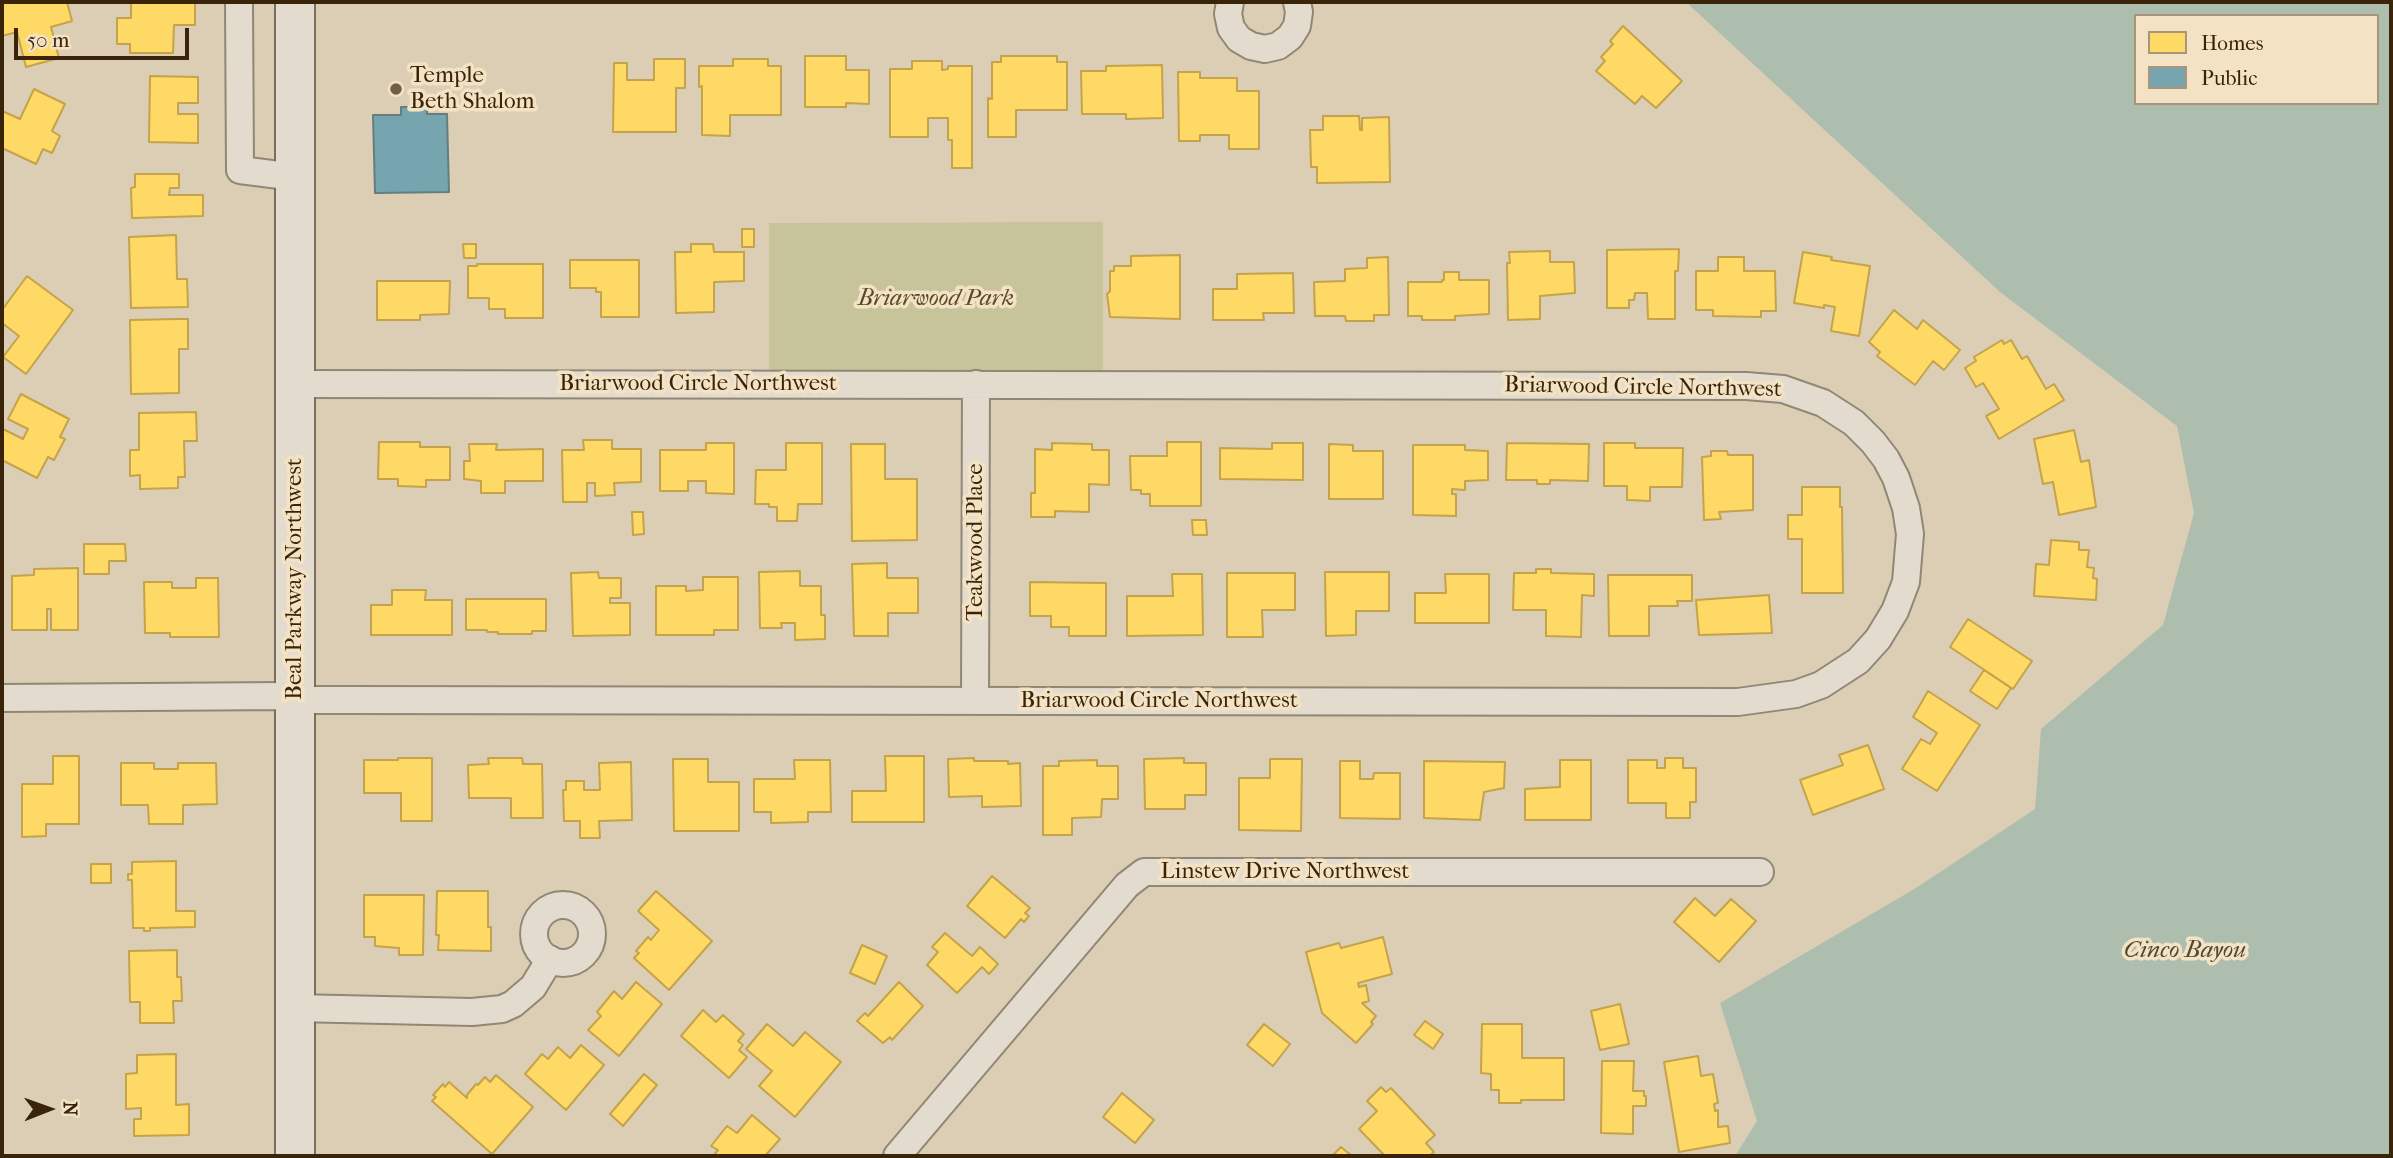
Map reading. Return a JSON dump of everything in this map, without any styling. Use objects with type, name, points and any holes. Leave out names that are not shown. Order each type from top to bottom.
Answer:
[{"type":"main road","name":"Beal Parkway Northwest","points":[[295,2],[295,1156]]},
{"type":"street","points":[[239,2],[240,170],[295,177]]},
{"type":"street","points":[[1230,2],[1229,21],[1239,39],[1251,46],[1265,49],[1278,46],[1290,37],[1297,26],[1297,2]]},
{"type":"street","name":"Briarwood Circle Northwest","points":[[2,698],[284,696],[295,700],[1738,702],[1796,694],[1821,685],[1858,661],[1878,639],[1895,611],[1906,582],[1910,534],[1906,508],[1886,459],[1854,423],[1823,403],[1783,389],[1733,386],[295,384]]},
{"type":"street","name":"Teakwood Place","points":[[975,701],[976,384]]},
{"type":"street","name":"Linstew Drive Northwest","points":[[897,1156],[1127,885],[1144,872],[1760,872]]},
{"type":"street","points":[[295,1008],[472,1012],[502,1009],[523,996],[550,959]]},
{"type":"green space","name":"Briarwood Park","points":[[1103,222],[1103,375],[769,376],[769,223]]},
{"type":"water","name":"Cinco Bayou","points":[[1686,2],[2391,2],[2391,1156],[1735,1156],[1757,1121],[1720,1003],[1916,888],[2035,809],[2041,729],[2163,625],[2194,513],[2177,426],[2000,292]]},
{"type":"building: Homes","points":[[2,2],[67,2],[72,21],[51,27],[59,58],[26,67],[17,32],[2,36]]},
{"type":"building: Homes","points":[[131,2],[195,2],[195,25],[174,25],[173,53],[130,53],[130,44],[117,44],[117,18],[131,18]]},
{"type":"building: Homes","points":[[1623,26],[1682,81],[1656,108],[1642,96],[1635,104],[1596,71],[1605,61],[1601,57],[1613,44],[1610,41]]},
{"type":"building: Homes","points":[[805,56],[846,56],[846,70],[869,70],[869,104],[805,107]]},
{"type":"building: Homes","points":[[1001,56],[1057,56],[1057,62],[1067,62],[1067,110],[1016,110],[1016,137],[988,137],[992,62],[1001,62]]},
{"type":"building: Homes","points":[[654,59],[685,59],[685,88],[676,88],[676,132],[613,132],[614,63],[627,63],[627,80],[654,80]]},
{"type":"building: Homes","points":[[733,59],[768,59],[768,66],[781,66],[781,115],[730,115],[730,136],[702,135],[702,86],[699,87],[699,66],[733,66]]},
{"type":"building: Homes","points":[[912,61],[942,61],[942,70],[948,69],[948,66],[972,66],[972,168],[952,168],[952,140],[948,140],[948,118],[928,118],[928,137],[890,137],[890,69],[912,69]]},
{"type":"building: Homes","points":[[1162,65],[1163,118],[1126,119],[1126,114],[1082,114],[1081,71],[1106,71],[1106,66]]},
{"type":"building: Homes","points":[[1178,72],[1200,72],[1200,78],[1237,78],[1237,91],[1259,91],[1259,149],[1229,149],[1229,135],[1200,135],[1200,141],[1179,141]]},
{"type":"building: Homes","points":[[150,76],[198,77],[198,103],[178,103],[178,114],[198,114],[198,143],[149,142]]},
{"type":"building: Homes","points":[[34,89],[65,104],[52,131],[60,136],[52,153],[43,149],[36,164],[2,148],[2,111],[20,119]]},
{"type":"building: Homes","points":[[1323,116],[1359,116],[1360,130],[1362,118],[1389,117],[1390,182],[1317,183],[1317,167],[1311,167],[1310,130],[1323,130]]},
{"type":"building: Homes","points":[[135,174],[179,174],[179,188],[170,188],[169,195],[203,195],[203,216],[132,218],[131,188],[135,187]]},
{"type":"building: Homes","points":[[742,229],[754,229],[754,247],[742,247]]},
{"type":"building: Homes","points":[[176,235],[177,279],[187,279],[188,307],[131,308],[129,237]]},
{"type":"building: Homes","points":[[463,244],[476,244],[476,258],[464,258]]},
{"type":"building: Homes","points":[[691,244],[713,244],[714,252],[744,252],[744,281],[714,282],[714,312],[676,313],[675,252],[691,252]]},
{"type":"building: Homes","points":[[1679,249],[1678,271],[1675,271],[1675,319],[1648,319],[1647,293],[1635,293],[1634,300],[1629,300],[1629,308],[1607,308],[1607,250]]},
{"type":"building: Homes","points":[[1550,251],[1550,262],[1574,262],[1575,293],[1540,296],[1540,319],[1508,320],[1509,252]]},
{"type":"building: Homes","points":[[1803,252],[1832,257],[1831,260],[1870,266],[1859,336],[1831,331],[1835,307],[1794,303]]},
{"type":"building: Homes","points":[[1180,255],[1180,319],[1110,317],[1107,294],[1110,291],[1110,271],[1114,271],[1114,266],[1131,266],[1131,256]]},
{"type":"building: Homes","points":[[1388,257],[1389,315],[1374,315],[1374,321],[1346,321],[1345,316],[1315,316],[1314,282],[1345,281],[1345,269],[1367,268],[1367,258]]},
{"type":"building: Homes","points":[[1718,257],[1744,257],[1744,271],[1775,271],[1776,311],[1761,311],[1761,317],[1713,316],[1713,310],[1696,310],[1696,271],[1718,271]]},
{"type":"building: Homes","points":[[570,260],[639,260],[639,317],[601,317],[601,292],[596,292],[596,288],[570,288]]},
{"type":"building: Homes","points":[[543,264],[543,318],[505,318],[505,309],[489,309],[489,298],[468,298],[468,266]]},
{"type":"building: Homes","points":[[1444,272],[1459,272],[1459,280],[1489,280],[1489,314],[1455,316],[1455,320],[1422,320],[1422,316],[1408,316],[1408,282],[1442,282]]},
{"type":"building: Homes","points":[[1293,273],[1294,313],[1263,313],[1264,320],[1213,320],[1213,289],[1237,289],[1237,274]]},
{"type":"building: Homes","points":[[27,276],[73,310],[26,374],[3,357],[19,336],[2,323],[2,310]]},
{"type":"building: Homes","points":[[377,281],[450,281],[449,314],[420,315],[420,320],[377,320]]},
{"type":"building: Homes","points":[[1894,310],[1917,329],[1923,320],[1960,350],[1944,370],[1933,361],[1915,385],[1877,356],[1880,352],[1869,342]]},
{"type":"building: Homes","points":[[188,319],[188,349],[179,349],[179,393],[131,394],[130,320]]},
{"type":"building: Homes","points":[[2002,340],[2004,344],[2011,340],[2022,359],[2027,356],[2046,389],[2054,384],[2064,400],[1999,439],[1986,416],[1999,409],[1983,383],[1976,387],[1965,368],[1976,361],[1974,357]]},
{"type":"building: Homes","points":[[21,394],[69,419],[60,437],[65,439],[54,460],[48,457],[37,478],[2,460],[3,429],[23,439],[28,429],[8,419]]},
{"type":"building: Homes","points":[[196,412],[197,441],[184,441],[185,477],[178,477],[178,488],[140,489],[140,475],[130,476],[130,450],[139,450],[139,413]]},
{"type":"building: Homes","points":[[2074,430],[2081,462],[2089,460],[2096,507],[2059,515],[2053,482],[2043,484],[2034,439]]},
{"type":"building: Homes","points":[[583,440],[612,440],[612,449],[641,449],[641,482],[614,483],[615,495],[595,496],[595,483],[587,483],[587,502],[563,502],[562,450],[584,450]]},
{"type":"building: Homes","points":[[379,442],[420,442],[420,447],[450,447],[450,480],[426,480],[426,487],[398,486],[398,479],[378,479]]},
{"type":"building: Homes","points":[[1167,442],[1201,442],[1201,506],[1150,506],[1150,494],[1131,490],[1130,456],[1167,456]]},
{"type":"building: Homes","points":[[706,443],[734,443],[734,494],[706,493],[706,481],[688,481],[688,491],[660,491],[660,450],[706,450]]},
{"type":"building: Homes","points":[[786,443],[822,443],[822,504],[798,504],[797,521],[777,521],[777,507],[755,504],[756,470],[786,470]]},
{"type":"building: Homes","points":[[1052,443],[1092,444],[1092,450],[1109,450],[1109,485],[1089,484],[1089,512],[1055,511],[1055,517],[1031,517],[1031,493],[1035,493],[1035,449],[1052,450]]},
{"type":"building: Homes","points":[[1272,443],[1303,443],[1303,480],[1220,479],[1220,448],[1272,449]]},
{"type":"building: Homes","points":[[1507,443],[1589,444],[1588,481],[1550,480],[1550,484],[1537,484],[1537,480],[1506,480]]},
{"type":"building: Homes","points":[[1604,443],[1635,443],[1635,448],[1683,448],[1682,487],[1650,487],[1650,501],[1627,500],[1627,486],[1604,486]]},
{"type":"building: Homes","points":[[469,444],[497,444],[496,450],[543,449],[543,481],[505,481],[505,493],[481,493],[481,481],[464,479],[464,461],[470,461]]},
{"type":"building: Homes","points":[[851,444],[885,444],[885,479],[917,479],[917,540],[852,541]]},
{"type":"building: Homes","points":[[1329,444],[1353,445],[1353,451],[1383,451],[1383,499],[1329,499]]},
{"type":"building: Homes","points":[[1413,445],[1465,445],[1465,450],[1488,451],[1488,480],[1465,481],[1465,490],[1452,489],[1452,494],[1456,494],[1456,516],[1413,515]]},
{"type":"building: Homes","points":[[1711,451],[1727,451],[1728,455],[1753,455],[1753,510],[1719,512],[1721,519],[1704,520],[1702,457],[1711,456]]},
{"type":"building: Homes","points":[[1802,487],[1840,487],[1843,593],[1802,593],[1802,539],[1788,539],[1788,515],[1802,515]]},
{"type":"building: Homes","points":[[632,512],[643,512],[644,534],[633,535]]},
{"type":"building: Homes","points":[[1192,520],[1206,520],[1207,535],[1193,535]]},
{"type":"building: Homes","points":[[2051,540],[2079,542],[2079,550],[2089,550],[2087,567],[2094,568],[2093,578],[2097,579],[2096,600],[2034,596],[2036,564],[2049,565]]},
{"type":"building: Homes","points":[[84,544],[125,544],[126,561],[109,561],[109,574],[84,574]]},
{"type":"building: Homes","points":[[887,563],[887,578],[918,578],[918,613],[888,613],[888,636],[854,636],[852,564]]},
{"type":"building: Homes","points":[[78,568],[78,630],[51,630],[51,609],[47,609],[47,630],[12,630],[12,576],[34,575],[34,569]]},
{"type":"building: Homes","points":[[1536,569],[1551,569],[1551,573],[1594,574],[1594,596],[1582,595],[1581,637],[1546,636],[1546,610],[1513,610],[1514,573],[1536,573]]},
{"type":"building: Homes","points":[[800,571],[800,586],[821,586],[821,615],[825,615],[825,639],[795,640],[795,623],[781,623],[782,628],[760,628],[759,572]]},
{"type":"building: Homes","points":[[598,572],[599,578],[621,578],[621,598],[610,598],[610,603],[630,603],[630,635],[573,636],[571,573]]},
{"type":"building: Homes","points":[[1325,572],[1389,572],[1389,611],[1356,611],[1356,635],[1326,636]]},
{"type":"building: Homes","points":[[1227,573],[1295,573],[1295,610],[1262,610],[1263,637],[1227,637]]},
{"type":"building: Homes","points":[[1172,574],[1202,574],[1203,635],[1127,636],[1127,596],[1173,596]]},
{"type":"building: Homes","points":[[1445,574],[1489,574],[1489,623],[1415,623],[1415,593],[1446,593]]},
{"type":"building: Homes","points":[[1608,575],[1692,575],[1692,601],[1677,601],[1678,606],[1649,606],[1649,636],[1609,636]]},
{"type":"building: Homes","points":[[703,577],[738,577],[738,630],[714,630],[714,635],[656,635],[656,586],[686,586],[686,591],[703,590]]},
{"type":"building: Homes","points":[[196,578],[218,578],[219,637],[170,637],[170,633],[145,633],[144,582],[172,582],[172,588],[196,588]]},
{"type":"building: Homes","points":[[1030,582],[1106,583],[1106,636],[1069,636],[1069,627],[1051,627],[1051,616],[1030,616]]},
{"type":"building: Homes","points":[[392,590],[426,590],[425,600],[452,600],[452,635],[371,635],[371,605],[392,605]]},
{"type":"building: Homes","points":[[1769,595],[1772,633],[1699,635],[1696,600]]},
{"type":"building: Homes","points":[[466,599],[546,599],[546,631],[532,631],[532,634],[498,634],[487,630],[466,630]]},
{"type":"building: Homes","points":[[1968,619],[2032,661],[2013,689],[1950,647]]},
{"type":"building: Homes","points":[[1984,670],[2011,688],[1997,709],[1970,691]]},
{"type":"building: Homes","points":[[1928,691],[1980,725],[1937,791],[1902,769],[1921,739],[1930,744],[1937,733],[1913,717]]},
{"type":"building: Homes","points":[[1868,745],[1884,789],[1813,815],[1800,780],[1843,765],[1839,755]]},
{"type":"building: Homes","points":[[53,756],[79,756],[79,824],[46,824],[46,836],[22,837],[22,784],[53,784]]},
{"type":"building: Homes","points":[[885,756],[924,756],[924,822],[852,822],[852,791],[886,791]]},
{"type":"building: Homes","points":[[432,758],[432,821],[401,821],[401,793],[364,793],[364,760]]},
{"type":"building: Homes","points":[[488,758],[522,758],[523,764],[542,764],[543,818],[511,818],[511,798],[469,798],[468,765],[489,764]]},
{"type":"building: Homes","points":[[974,758],[974,761],[1020,763],[1021,806],[982,807],[982,796],[949,797],[948,759]]},
{"type":"building: Homes","points":[[1184,758],[1184,763],[1206,763],[1206,795],[1185,795],[1185,809],[1145,809],[1144,759]]},
{"type":"building: Homes","points":[[1665,758],[1683,758],[1683,768],[1696,768],[1696,802],[1690,802],[1690,818],[1666,818],[1666,803],[1628,803],[1628,760],[1657,760],[1657,768],[1665,768]]},
{"type":"building: Homes","points":[[673,759],[708,759],[708,782],[739,782],[739,831],[674,831]]},
{"type":"building: Homes","points":[[1270,759],[1302,759],[1301,831],[1239,830],[1239,778],[1270,778]]},
{"type":"building: Homes","points":[[794,760],[830,760],[831,812],[808,812],[808,822],[771,823],[771,812],[754,812],[754,779],[795,779]]},
{"type":"building: Homes","points":[[1097,760],[1097,766],[1118,766],[1118,799],[1102,799],[1101,817],[1072,818],[1072,835],[1043,835],[1043,766],[1059,766],[1059,761]]},
{"type":"building: Homes","points":[[1560,760],[1591,760],[1591,820],[1525,820],[1525,789],[1560,787]]},
{"type":"building: Homes","points":[[1340,761],[1360,761],[1360,779],[1373,779],[1374,773],[1400,773],[1400,819],[1340,818]]},
{"type":"building: Homes","points":[[1424,761],[1505,762],[1504,788],[1484,792],[1480,820],[1424,818]]},
{"type":"building: Homes","points":[[631,762],[632,820],[599,821],[600,838],[580,838],[580,821],[564,821],[563,790],[566,790],[566,781],[584,781],[584,790],[600,790],[599,763]]},
{"type":"building: Homes","points":[[121,763],[154,763],[154,769],[178,769],[178,763],[216,763],[217,804],[183,805],[183,824],[149,824],[148,805],[121,805]]},
{"type":"building: Homes","points":[[176,861],[176,911],[195,911],[195,927],[150,928],[150,931],[133,928],[132,880],[128,880],[128,874],[132,874],[132,862]]},
{"type":"building: Homes","points":[[91,864],[111,864],[111,883],[91,883]]},
{"type":"building: Homes","points":[[992,876],[1030,908],[1025,913],[1029,916],[1024,922],[1021,919],[1005,938],[967,906]]},
{"type":"building: Homes","points":[[437,891],[488,891],[491,951],[438,950]]},
{"type":"building: Homes","points":[[656,891],[712,941],[669,990],[634,958],[639,953],[636,951],[648,937],[651,940],[659,930],[638,911]]},
{"type":"building: Homes","points":[[364,895],[424,895],[423,955],[399,955],[399,948],[375,946],[375,937],[364,937]]},
{"type":"building: Homes","points":[[1695,898],[1715,916],[1731,899],[1756,921],[1719,962],[1674,922]]},
{"type":"building: Homes","points":[[945,933],[972,956],[980,947],[998,964],[989,974],[982,967],[957,993],[927,965],[938,952],[932,947]]},
{"type":"building: Homes","points":[[1383,937],[1392,974],[1358,983],[1359,987],[1366,985],[1369,1001],[1362,1003],[1376,1016],[1371,1022],[1373,1024],[1356,1043],[1322,1013],[1306,952],[1339,943],[1341,948]]},
{"type":"building: Homes","points":[[862,945],[887,956],[875,984],[850,973]]},
{"type":"building: Homes","points":[[177,950],[177,977],[181,977],[182,1001],[173,1001],[174,1023],[140,1023],[140,1002],[130,1002],[129,951]]},
{"type":"building: Homes","points":[[636,982],[662,1004],[619,1056],[588,1030],[601,1016],[597,1012],[614,991],[622,999]]},
{"type":"building: Homes","points":[[899,982],[923,1006],[892,1040],[890,1037],[883,1043],[857,1021],[865,1013],[868,1016]]},
{"type":"building: Homes","points":[[1620,1004],[1629,1044],[1600,1050],[1591,1011]]},
{"type":"building: Homes","points":[[703,1010],[716,1022],[723,1015],[744,1034],[738,1041],[743,1045],[739,1050],[747,1057],[729,1078],[681,1036]]},
{"type":"building: Homes","points":[[1425,1021],[1443,1034],[1433,1049],[1414,1035]]},
{"type":"building: Homes","points":[[767,1024],[793,1046],[805,1032],[841,1062],[795,1117],[759,1086],[772,1071],[746,1049]]},
{"type":"building: Homes","points":[[1264,1024],[1290,1044],[1273,1066],[1247,1045]]},
{"type":"building: Homes","points":[[1482,1024],[1522,1024],[1522,1058],[1564,1058],[1564,1100],[1499,1103],[1499,1090],[1491,1090],[1491,1074],[1481,1073]]},
{"type":"building: Homes","points":[[581,1045],[604,1065],[566,1110],[525,1074],[542,1054],[548,1059],[558,1047],[570,1058]]},
{"type":"building: Homes","points":[[176,1054],[176,1105],[189,1104],[189,1135],[134,1136],[134,1119],[141,1119],[141,1108],[126,1109],[126,1074],[137,1073],[137,1055]]},
{"type":"building: Homes","points":[[1698,1056],[1701,1076],[1713,1074],[1718,1103],[1714,1104],[1715,1111],[1718,1110],[1718,1127],[1728,1126],[1730,1143],[1679,1152],[1664,1062]]},
{"type":"building: Homes","points":[[1602,1061],[1634,1061],[1633,1091],[1644,1091],[1646,1106],[1633,1106],[1633,1134],[1601,1133]]},
{"type":"building: Homes","points":[[644,1074],[657,1085],[623,1126],[610,1114]]},
{"type":"building: Homes","points":[[496,1075],[533,1107],[492,1154],[432,1101],[436,1097],[433,1095],[443,1084],[445,1087],[449,1082],[467,1098],[476,1084],[485,1077],[490,1082]]},
{"type":"building: Homes","points":[[1381,1087],[1386,1092],[1391,1088],[1435,1135],[1426,1143],[1434,1152],[1429,1156],[1385,1156],[1359,1129],[1377,1111],[1367,1101]]},
{"type":"building: Homes","points":[[1122,1093],[1154,1120],[1135,1143],[1103,1117]]},
{"type":"building: Homes","points":[[752,1115],[780,1139],[765,1156],[713,1156],[718,1150],[711,1146],[727,1126],[737,1133]]},
{"type":"building: Homes","points":[[1341,1147],[1352,1156],[1332,1156]]},
{"type":"building: Public","points":[[401,107],[427,107],[427,114],[447,114],[449,192],[375,193],[373,115],[401,115]]},
{"type":"place","name":"Temple Beth Shalom","points":[[396,89]]}]
